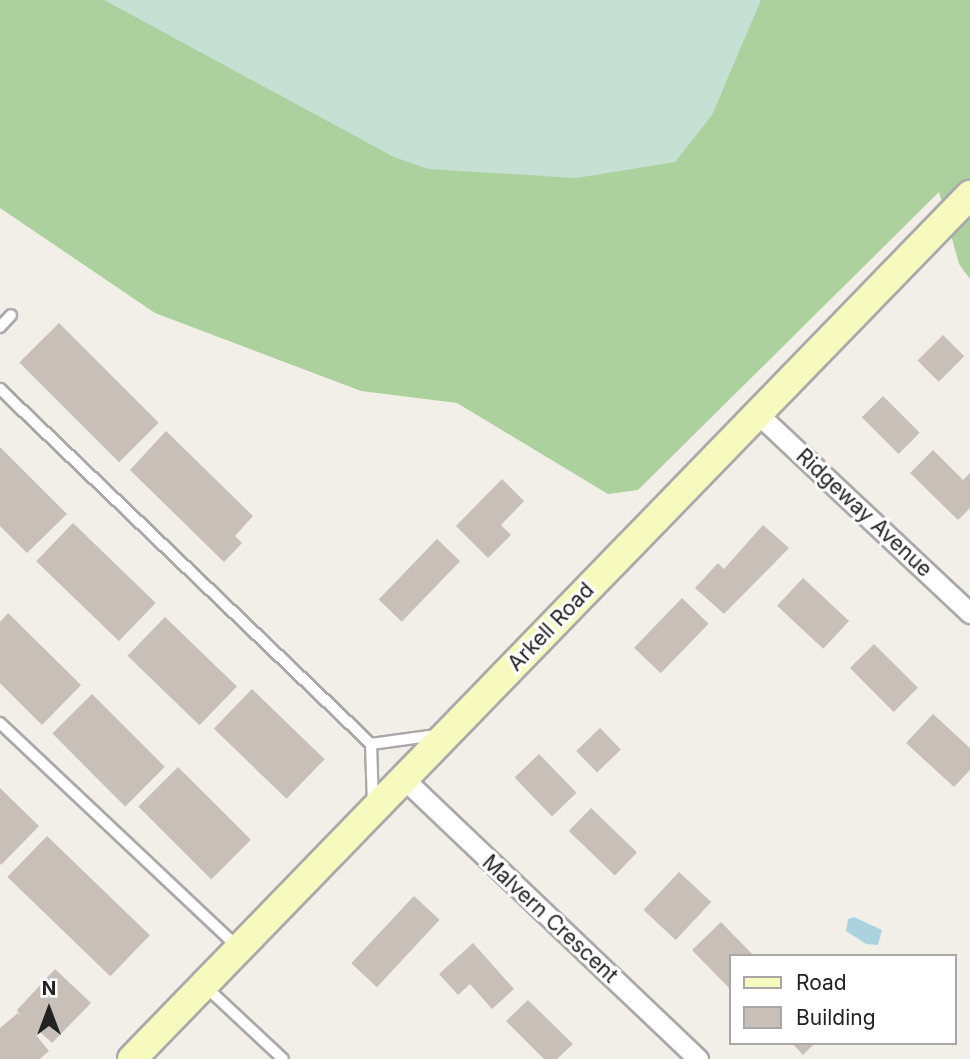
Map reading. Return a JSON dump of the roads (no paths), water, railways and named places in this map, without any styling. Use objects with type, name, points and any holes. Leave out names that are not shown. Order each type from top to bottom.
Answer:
[{"type":"main road","name":"Arkell Road","points":[[132,1059],[970,195]]},
{"type":"street","name":"Ridgeway Avenue","points":[[758,414],[970,613]]},
{"type":"street","name":"Malvern Crescent","points":[[404,779],[698,1059]]},
{"type":"lane","points":[[0,327],[11,315]]},
{"type":"lane","points":[[0,389],[371,744],[374,810]]},
{"type":"lane","points":[[0,723],[240,948]]},
{"type":"lane","points":[[371,744],[448,733]]},
{"type":"lane","points":[[204,985],[282,1059]]},
{"type":"water","points":[[854,917],[882,930],[878,945],[866,944],[846,931],[848,919]]}]
